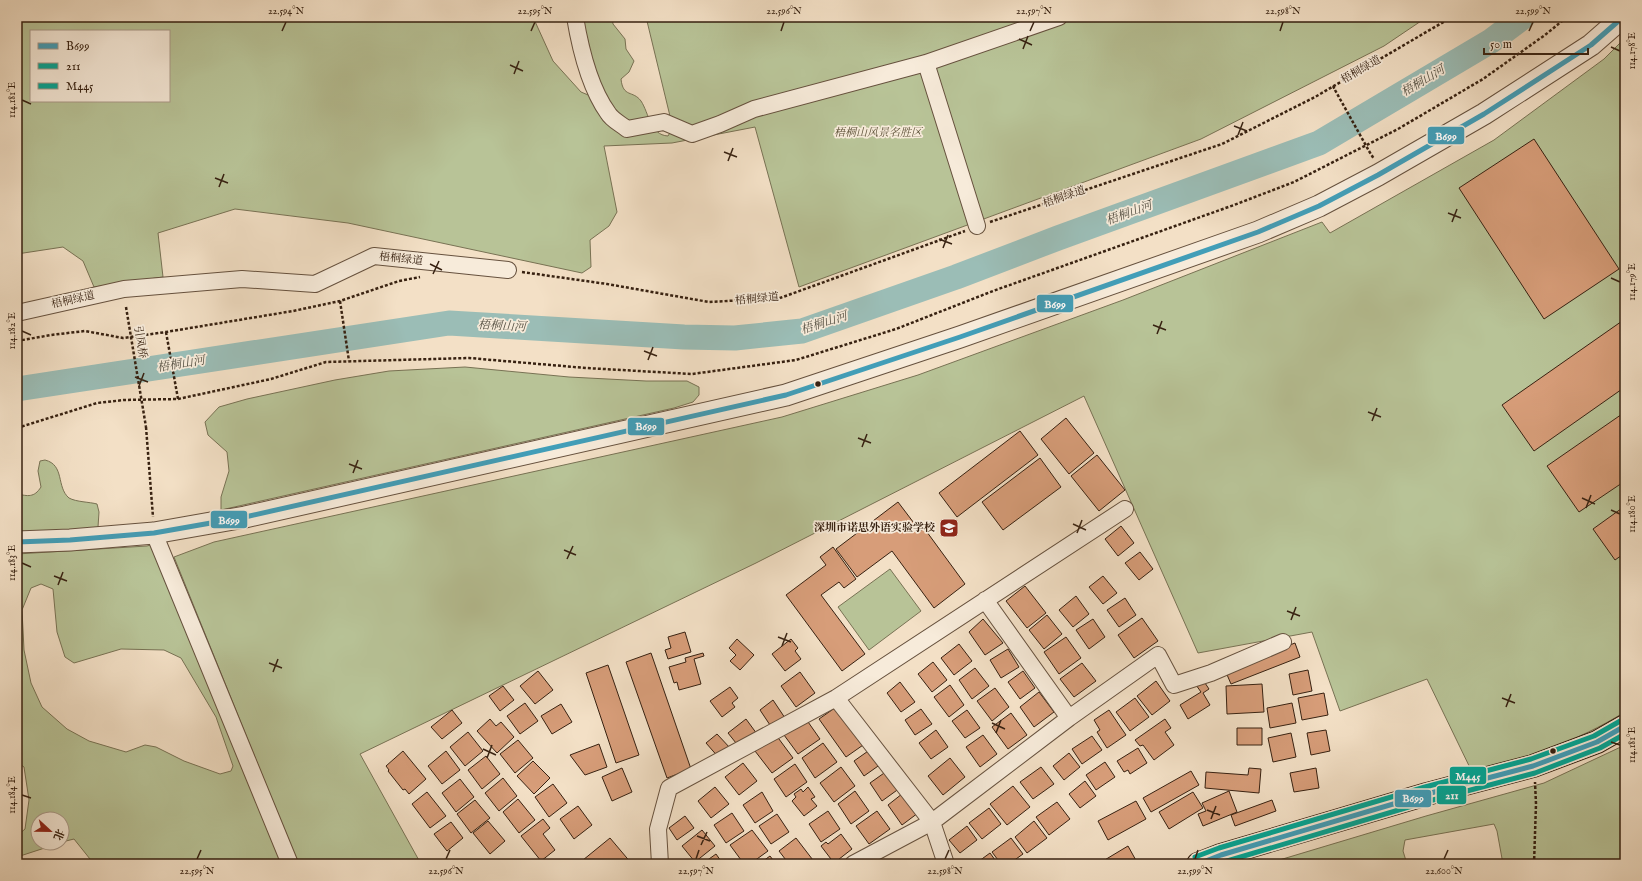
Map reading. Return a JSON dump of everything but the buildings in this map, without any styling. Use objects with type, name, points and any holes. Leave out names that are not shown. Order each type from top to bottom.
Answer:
[{"type":"main road","points":[[1198,864],[1221,855],[1427,794],[1533,766],[1597,742],[1625,726]]},
{"type":"street","points":[[576,17],[580,44],[596,92],[608,115],[627,129],[664,122],[692,134],[754,109],[926,63],[1059,17]]},
{"type":"street","points":[[17,542],[70,540],[154,533],[245,517],[786,395],[1258,232],[1319,206],[1378,175],[1484,114],[1591,45],[1623,17]]},
{"type":"street","points":[[926,63],[977,226]]},
{"type":"street","name":"梧桐绿道","points":[[17,313],[124,289],[242,279],[315,284],[374,256],[508,270]]},
{"type":"street","points":[[660,864],[658,829],[669,788],[836,698],[1124,509]]},
{"type":"street","points":[[154,533],[290,864]]},
{"type":"street","points":[[985,600],[1069,718]]},
{"type":"street","points":[[853,864],[932,822],[1069,718],[1158,655],[1174,686],[1210,673],[1283,642]]},
{"type":"street","points":[[836,698],[932,822],[946,864]]},
{"type":"path","name":"梧桐绿道","points":[[508,270],[607,284],[709,302],[780,298],[977,226],[1222,144],[1333,86],[1452,17]]},
{"type":"path","points":[[17,428],[97,403],[124,400],[178,399],[271,379],[326,362],[469,358],[586,368],[692,374],[796,360],[896,329],[993,291],[1294,182],[1398,128],[1482,79],[1546,35],[1567,17]]},
{"type":"path","points":[[1333,86],[1375,159]]},
{"type":"path","points":[[17,341],[85,331],[123,338],[166,332],[293,311],[340,301],[399,280],[421,276]]},
{"type":"path","points":[[340,301],[349,361]]},
{"type":"path","name":"引凤桥","points":[[126,307],[146,427],[154,533]]},
{"type":"path","points":[[166,332],[178,399]]},
{"type":"path","points":[[1533,766],[1536,804],[1534,864]]},
{"type":"green space","name":"梧桐山风景名胜区","points":[[17,17],[533,17],[553,61],[581,92],[593,97],[586,56],[589,45],[587,37],[574,30],[567,17],[612,17],[613,24],[625,39],[626,49],[634,61],[629,72],[621,79],[622,85],[626,91],[641,101],[651,123],[657,132],[668,136],[671,128],[670,119],[646,17],[1427,17],[1384,46],[1201,139],[799,287],[755,127],[672,143],[604,146],[617,212],[609,226],[590,240],[591,267],[582,273],[348,223],[235,209],[158,233],[163,277],[94,287],[83,261],[63,247],[17,254]]},
{"type":"green space","points":[[1625,38],[1625,712],[1607,723],[1570,741],[1513,762],[1473,774],[1427,679],[1340,711],[1312,632],[1198,653],[1084,396],[756,563],[360,754],[421,864],[298,864],[174,557],[214,542],[782,417],[918,375],[1123,300],[1322,222],[1330,233],[1494,140],[1604,59]]},
{"type":"green space","points":[[465,367],[569,377],[646,381],[687,381],[699,387],[699,395],[693,402],[674,408],[221,510],[221,497],[229,471],[227,452],[208,435],[205,422],[219,407],[247,399],[335,380],[389,371]]},
{"type":"green space","points":[[45,460],[55,466],[65,493],[69,498],[97,504],[99,512],[98,527],[90,531],[17,538],[17,494],[33,495],[38,491],[41,487],[38,471],[40,461]]},
{"type":"green space","points":[[154,544],[288,864],[94,864],[74,839],[70,840],[70,811],[30,811],[30,851],[35,851],[17,857],[17,836],[25,829],[29,800],[24,767],[17,762],[17,554],[147,546]],"holes":[[[41,584],[53,589],[57,632],[65,657],[74,663],[121,649],[164,650],[181,658],[216,717],[233,766],[231,771],[220,774],[184,761],[156,747],[145,745],[126,752],[89,741],[67,729],[42,707],[31,683],[24,650],[22,610],[31,588]]]},
{"type":"green space","points":[[890,569],[921,611],[869,650],[838,607]]},
{"type":"green space","points":[[1625,745],[1625,864],[1503,864],[1497,831],[1494,824],[1405,840],[1403,851],[1407,864],[1266,864],[1426,816],[1544,783]]},
{"type":"waterway","name":"梧桐山河","points":[[17,389],[449,323],[684,337],[735,338],[802,331],[956,277],[1058,238],[1319,143],[1491,41],[1523,17]]},
{"type":"transit line","name":"B699","points":[[17,542],[70,540],[154,533],[245,517],[786,395],[960,337],[1258,232],[1319,206],[1378,175],[1484,114],[1591,45],[1623,17]]},
{"type":"transit line","name":"M445","points":[[1195,857],[1219,848],[1425,787],[1531,759],[1594,736],[1622,720]]},
{"type":"transit line","name":"B699","points":[[1198,864],[1221,855],[1427,794],[1533,766],[1597,742],[1625,726]]},
{"type":"transit line","name":"211","points":[[1217,864],[1429,801],[1535,773],[1600,748],[1625,734]]},
{"type":"place","name":"深圳市诺思外语实验学校","points":[[949,528]]}]
